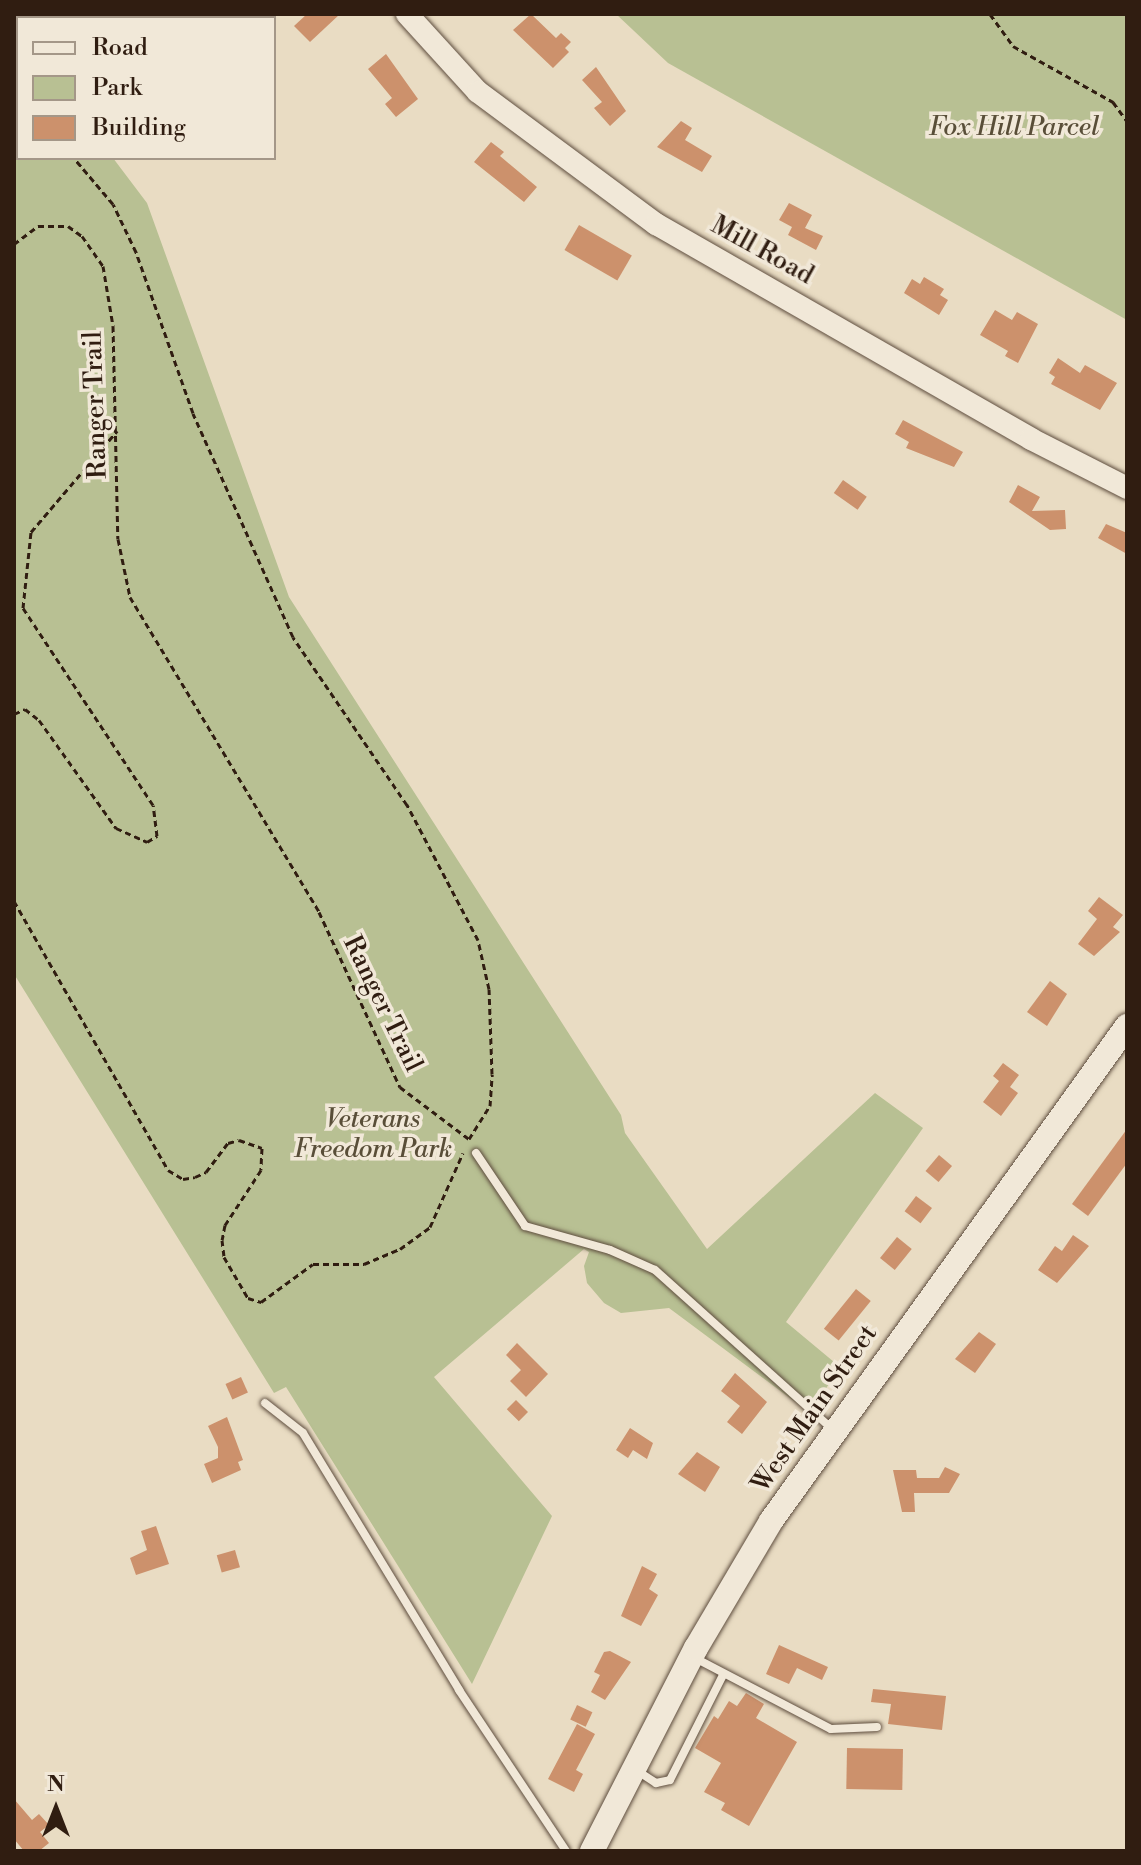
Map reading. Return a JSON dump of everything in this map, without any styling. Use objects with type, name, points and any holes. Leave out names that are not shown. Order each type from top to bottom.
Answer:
[{"type":"main road","name":"West Main Street","points":[[592,1851],[691,1656],[751,1552],[834,1430],[1127,1026]]},
{"type":"street","name":"Mill Road","points":[[407,14],[478,92],[656,224],[1031,439],[1127,488]]},
{"type":"lane","points":[[476,1153],[525,1226],[622,1254],[655,1270],[834,1430]]},
{"type":"lane","points":[[265,1403],[303,1433],[459,1690],[566,1851]]},
{"type":"lane","points":[[691,1656],[831,1729],[877,1727]]},
{"type":"lane","points":[[633,1769],[656,1783],[670,1780],[723,1675]]},
{"type":"path","points":[[990,14],[1013,46],[1113,102],[1127,121]]},
{"type":"path","points":[[14,901],[168,1170],[183,1179],[195,1177],[206,1172],[228,1143],[239,1140],[262,1148],[261,1170],[225,1225],[222,1240],[224,1257],[248,1298],[261,1302],[313,1264],[364,1264],[400,1249],[430,1227],[469,1139],[490,1106],[489,989],[478,940],[407,805],[286,625],[193,413],[136,252],[113,204],[76,160]]},
{"type":"path","name":"Ranger Trail","points":[[14,244],[38,226],[68,226],[103,266],[113,326],[118,428],[118,539],[130,597],[319,912],[400,1087],[469,1139]]},
{"type":"path","points":[[14,714],[25,709],[39,720],[116,828],[147,842],[157,836],[153,805],[23,608],[31,532],[109,446],[118,428]]},
{"type":"path","points":[[469,1139],[476,1153]]},
{"type":"green space","name":"Veterans Freedom Park","points":[[14,14],[81,14],[16,16],[16,160],[115,160],[147,203],[289,597],[621,1115],[625,1133],[707,1249],[875,1093],[923,1128],[786,1322],[840,1367],[810,1413],[669,1308],[621,1313],[604,1303],[587,1283],[584,1266],[589,1252],[584,1249],[434,1377],[552,1516],[472,1684],[286,1387],[274,1393],[14,974]]},
{"type":"green space","name":"Fox Hill Parcel","points":[[616,14],[1127,14],[1127,320],[668,63]]},
{"type":"building","points":[[307,14],[340,14],[310,42],[294,26]]},
{"type":"building","points":[[531,14],[556,38],[561,33],[571,42],[565,48],[569,52],[553,68],[513,30]]},
{"type":"building","points":[[386,54],[418,99],[396,117],[385,104],[392,98],[368,69]]},
{"type":"building","points":[[596,67],[626,111],[610,126],[594,108],[602,102],[582,80]]},
{"type":"building","points":[[681,121],[692,128],[685,140],[712,156],[702,172],[657,147]]},
{"type":"building","points":[[491,142],[504,152],[500,156],[537,187],[524,202],[474,162]]},
{"type":"building","points":[[789,203],[812,215],[805,228],[823,236],[816,250],[788,235],[792,227],[779,220]]},
{"type":"building","points":[[579,225],[632,256],[617,281],[564,250]]},
{"type":"building","points":[[924,277],[944,289],[940,295],[948,300],[939,315],[904,293],[912,279],[920,284]]},
{"type":"building","points":[[995,310],[1012,320],[1017,312],[1038,324],[1018,363],[1005,356],[1008,351],[980,335]]},
{"type":"building","points":[[1058,358],[1080,373],[1085,365],[1117,383],[1100,410],[1051,384],[1055,377],[1049,373]]},
{"type":"building","points":[[903,420],[963,452],[954,467],[906,448],[909,442],[895,434]]},
{"type":"building","points":[[843,480],[867,497],[858,510],[834,493]]},
{"type":"building","points":[[1018,485],[1040,497],[1032,511],[1065,510],[1066,529],[1050,530],[1009,502]]},
{"type":"building","points":[[1106,524],[1127,533],[1127,554],[1098,538]]},
{"type":"building","points":[[1099,897],[1123,915],[1113,927],[1120,932],[1094,956],[1078,944],[1097,919],[1088,911]]},
{"type":"building","points":[[1050,981],[1067,994],[1047,1026],[1027,1012]]},
{"type":"building","points":[[1003,1063],[1019,1075],[1010,1087],[1018,1093],[1001,1116],[983,1102],[999,1081],[993,1076]]},
{"type":"building","points":[[1127,1129],[1127,1163],[1088,1216],[1072,1204]]},
{"type":"building","points":[[939,1155],[952,1166],[939,1182],[926,1171]]},
{"type":"building","points":[[916,1196],[932,1208],[921,1223],[905,1211]]},
{"type":"building","points":[[1073,1235],[1089,1246],[1057,1283],[1038,1270],[1055,1246],[1062,1251]]},
{"type":"building","points":[[897,1237],[912,1249],[895,1270],[880,1258]]},
{"type":"building","points":[[856,1289],[871,1301],[839,1341],[824,1329]]},
{"type":"building","points":[[979,1332],[996,1344],[975,1373],[955,1359]]},
{"type":"building","points":[[517,1343],[548,1374],[526,1397],[510,1381],[521,1370],[506,1355]]},
{"type":"building","points":[[735,1373],[767,1402],[742,1434],[727,1422],[740,1406],[721,1391]]},
{"type":"building","points":[[241,1377],[248,1393],[232,1399],[225,1384]]},
{"type":"building","points":[[516,1400],[528,1412],[519,1421],[507,1409]]},
{"type":"building","points":[[227,1417],[243,1460],[238,1462],[241,1470],[212,1483],[204,1464],[218,1458],[218,1447],[208,1426]]},
{"type":"building","points":[[630,1428],[653,1443],[647,1459],[633,1450],[628,1458],[616,1450]]},
{"type":"building","points":[[697,1452],[720,1467],[705,1492],[678,1474]]},
{"type":"building","points":[[945,1467],[960,1474],[949,1493],[914,1493],[915,1512],[902,1512],[893,1470],[916,1470],[917,1478],[939,1478]]},
{"type":"building","points":[[156,1526],[169,1564],[136,1575],[130,1558],[147,1550],[141,1531]]},
{"type":"building","points":[[235,1550],[240,1567],[222,1573],[217,1555]]},
{"type":"building","points":[[642,1566],[657,1574],[649,1589],[658,1595],[641,1626],[621,1616]]},
{"type":"building","points":[[779,1645],[828,1667],[822,1680],[797,1668],[789,1684],[766,1674]]},
{"type":"building","points":[[610,1651],[631,1662],[605,1700],[591,1692],[600,1675],[594,1672],[604,1652]]},
{"type":"building","points":[[873,1689],[946,1696],[942,1730],[888,1724],[891,1704],[871,1702]]},
{"type":"building","points":[[746,1693],[764,1704],[756,1718],[797,1742],[749,1826],[721,1810],[725,1803],[704,1792],[721,1763],[695,1748],[714,1716],[718,1719],[729,1701],[737,1706]]},
{"type":"building","points":[[577,1705],[592,1712],[586,1727],[570,1720]]},
{"type":"building","points":[[577,1724],[595,1734],[576,1770],[583,1774],[574,1792],[548,1779]]},
{"type":"building","points":[[847,1748],[903,1749],[902,1790],[846,1789]]},
{"type":"building","points":[[14,1799],[32,1820],[39,1814],[49,1825],[40,1832],[49,1843],[39,1851],[24,1851],[14,1839]]}]
